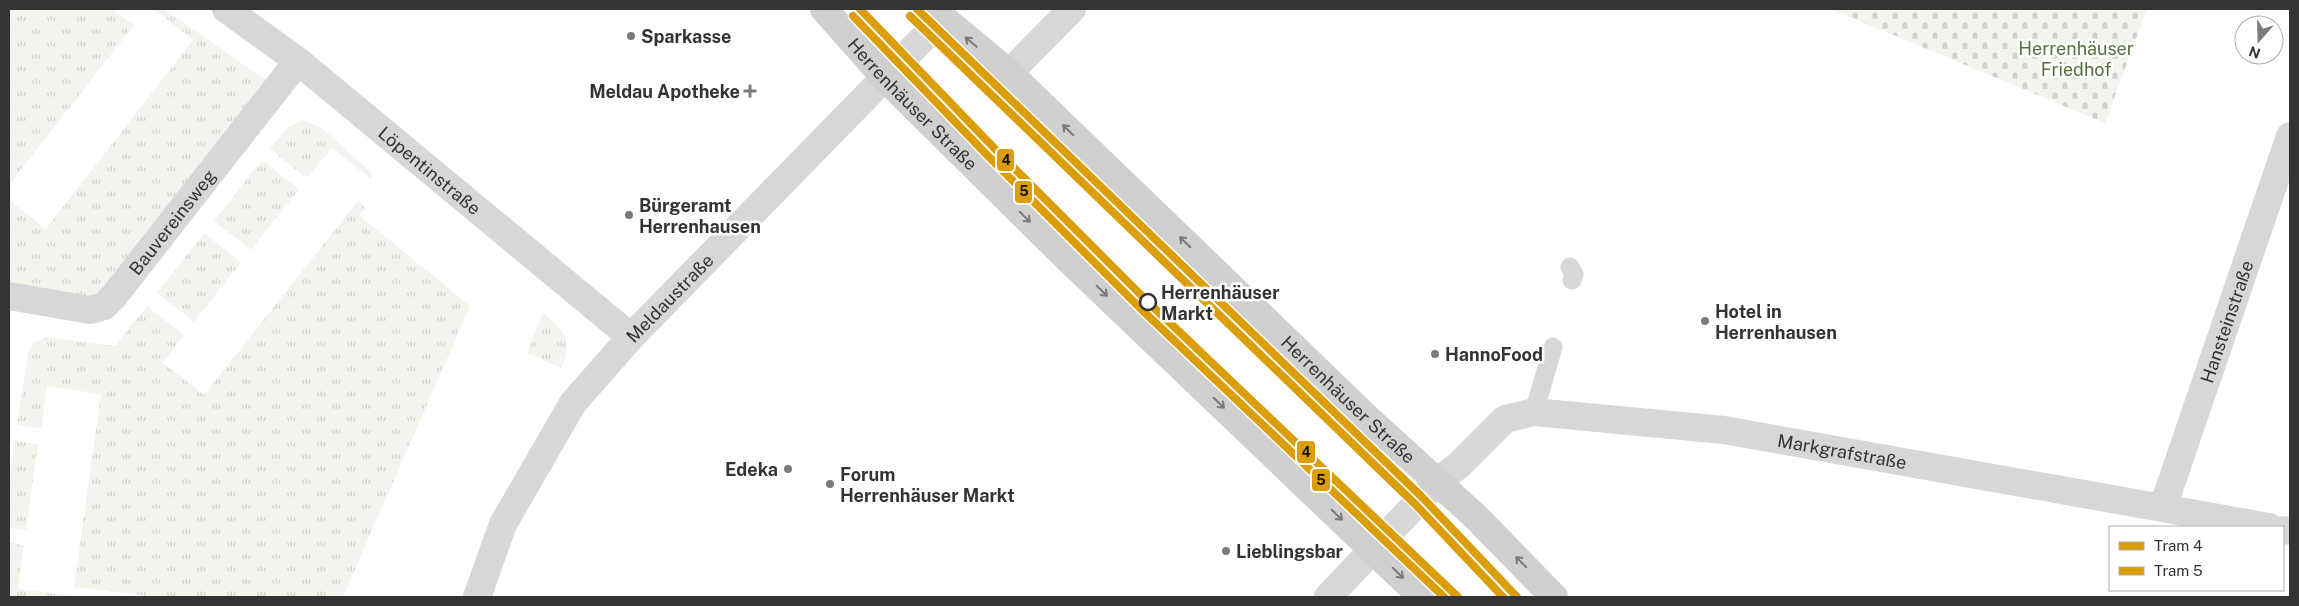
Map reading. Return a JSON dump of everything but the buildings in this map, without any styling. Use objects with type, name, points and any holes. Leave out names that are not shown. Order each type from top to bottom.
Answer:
[{"type":"street","name":"Löpentinstraße","points":[[226,9],[298,61],[631,337]]},
{"type":"street","name":"Herrenhäuser Straße","points":[[824,9],[885,78],[1066,257],[1422,597]]},
{"type":"street","points":[[1009,74],[1072,9]]},
{"type":"street","name":"Herrenhäuser Straße","points":[[937,14],[1009,74],[1366,417],[1438,481],[1554,597]]},
{"type":"street","name":"Meldaustraße","points":[[477,597],[503,524],[573,403],[631,337],[885,78],[937,14]]},
{"type":"street","name":"Bauvereinsweg","points":[[9,296],[90,310],[104,306],[114,296],[298,61]]},
{"type":"street","name":"Hansteinstraße","points":[[2163,507],[2290,136]]},
{"type":"street","name":"Markgrafstraße","points":[[1438,481],[1459,465],[1506,419],[1534,412],[1724,430],[2264,526]]},
{"type":"street","points":[[1328,597],[1438,481]]},
{"type":"lane","points":[[1534,412],[1553,347]]},
{"type":"green space","points":[[9,9],[111,9],[134,25],[9,185]]},
{"type":"green space","points":[[154,9],[164,9],[277,88],[114,296],[9,296],[9,200],[46,229],[193,40]]},
{"type":"green space","name":"Herrenhäuser Friedhof","points":[[1831,9],[2147,9],[2105,123]]},
{"type":"green space","points":[[302,120],[322,128],[372,173],[372,180],[332,148],[309,176],[305,177],[270,149],[288,127]]},
{"type":"green space","points":[[262,160],[299,189],[251,250],[214,221]]},
{"type":"green space","points":[[358,201],[365,208],[359,215],[470,306],[343,597],[157,597],[74,587],[101,394],[47,386],[41,428],[17,425],[28,353],[32,344],[46,337],[115,346],[147,306],[184,335],[163,363],[204,395]]},
{"type":"green space","points":[[204,233],[241,262],[194,322],[157,293]]},
{"type":"green space","points":[[543,312],[565,336],[567,342],[565,358],[561,368],[527,353]]},
{"type":"green space","points":[[15,441],[38,444],[26,530],[9,528],[9,483]]},
{"type":"green space","points":[[9,541],[24,546],[18,589],[80,597],[9,597]]},
{"type":"tram line","name":"4","points":[[860,9],[997,151],[1148,302],[1458,597]]},
{"type":"tram line","name":"4","points":[[917,9],[1422,497],[1517,597]]},
{"type":"tram line","name":"5","points":[[853,16],[990,158],[1141,309],[1444,597]]},
{"type":"tram line","name":"5","points":[[910,16],[1415,504],[1503,597]]},
{"type":"place","name":"Sparkasse","points":[[631,36]]},
{"type":"place","name":"Meldau Apotheke","points":[[750,91]]},
{"type":"place","name":"Bürgeramt Herrenhausen","points":[[629,215]]},
{"type":"place","name":"Herrenhäuser Markt","points":[[1148,302]]},
{"type":"place","name":"Hotel in Herrenhausen","points":[[1705,321]]},
{"type":"place","name":"HannoFood","points":[[1435,354]]},
{"type":"place","name":"Edeka","points":[[788,469]]},
{"type":"place","name":"Forum Herrenhäuser Markt","points":[[830,484]]},
{"type":"place","name":"Lieblingsbar","points":[[1226,551]]}]
